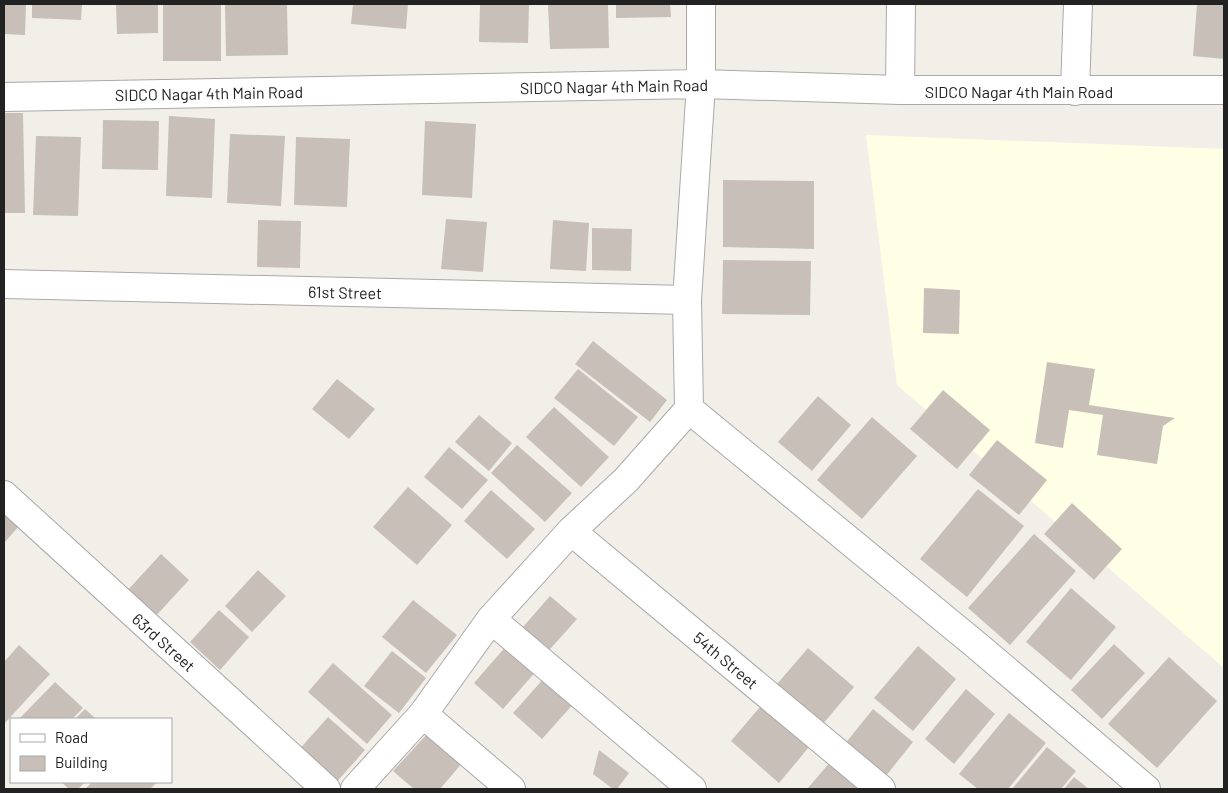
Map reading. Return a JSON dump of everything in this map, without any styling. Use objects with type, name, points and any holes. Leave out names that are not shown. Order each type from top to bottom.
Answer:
[{"type":"street","points":[[355,789],[423,714],[492,620],[571,531],[626,480],[690,409],[687,300],[701,84],[701,4]]},
{"type":"street","points":[[900,90],[901,4]]},
{"type":"street","points":[[1075,91],[1078,4]]},
{"type":"street","name":"SIDCO Nagar 4th Main Road","points":[[4,97],[701,84],[900,90],[1224,90]]},
{"type":"street","name":"61st Street","points":[[4,284],[687,300]]},
{"type":"street","points":[[690,409],[1146,789]]},
{"type":"street","name":"63rd Street","points":[[4,495],[326,789]]},
{"type":"street","name":"54th Street","points":[[571,531],[881,789]]},
{"type":"street","points":[[492,620],[692,789]]},
{"type":"street","points":[[423,714],[511,789]]},
{"type":"shaded area","points":[[866,135],[1224,149],[1224,668],[897,385]]},
{"type":"building","points":[[4,4],[26,4],[25,35],[4,34]]},
{"type":"building","points":[[32,4],[82,4],[81,20],[32,18]]},
{"type":"building","points":[[116,4],[158,4],[158,33],[117,34]]},
{"type":"building","points":[[163,4],[221,4],[221,61],[163,61]]},
{"type":"building","points":[[225,4],[287,4],[288,55],[226,56]]},
{"type":"building","points":[[353,4],[408,4],[406,29],[351,24]]},
{"type":"building","points":[[480,4],[529,4],[528,43],[479,42]]},
{"type":"building","points":[[548,4],[608,4],[609,48],[550,49]]},
{"type":"building","points":[[616,4],[670,4],[671,17],[616,18]]},
{"type":"building","points":[[1197,4],[1224,4],[1224,59],[1193,56]]},
{"type":"building","points":[[4,113],[23,113],[25,213],[4,213]]},
{"type":"building","points":[[169,116],[215,119],[212,198],[166,196]]},
{"type":"building","points":[[103,120],[159,121],[158,170],[102,169]]},
{"type":"building","points":[[425,121],[476,124],[472,198],[422,195]]},
{"type":"building","points":[[230,134],[285,136],[281,206],[227,203]]},
{"type":"building","points":[[36,136],[81,137],[78,216],[33,215]]},
{"type":"building","points":[[296,137],[350,139],[347,207],[294,205]]},
{"type":"building","points":[[723,180],[814,181],[814,249],[723,247]]},
{"type":"building","points":[[446,219],[487,222],[483,272],[441,269]]},
{"type":"building","points":[[258,220],[301,221],[300,268],[257,267]]},
{"type":"building","points":[[553,220],[589,223],[586,271],[550,269]]},
{"type":"building","points":[[592,228],[632,229],[631,271],[592,270]]},
{"type":"building","points":[[723,260],[811,261],[810,315],[722,314]]},
{"type":"building","points":[[924,288],[960,290],[959,334],[923,333]]},
{"type":"building","points":[[593,341],[667,400],[650,422],[575,364]]},
{"type":"building","points":[[1047,362],[1095,369],[1089,405],[1175,418],[1163,426],[1157,464],[1097,455],[1103,415],[1069,410],[1063,448],[1035,443]]},
{"type":"building","points":[[578,369],[638,417],[614,446],[554,398]]},
{"type":"building","points":[[337,379],[375,409],[349,439],[312,409]]},
{"type":"building","points":[[943,390],[990,430],[957,469],[910,429]]},
{"type":"building","points":[[818,396],[851,425],[812,471],[778,442]]},
{"type":"building","points":[[554,407],[609,457],[581,487],[526,437]]},
{"type":"building","points":[[479,415],[512,443],[489,471],[455,442]]},
{"type":"building","points":[[872,417],[917,456],[862,519],[817,480]]},
{"type":"building","points":[[997,440],[1047,480],[1019,515],[969,475]]},
{"type":"building","points":[[517,445],[572,493],[545,522],[491,473]]},
{"type":"building","points":[[449,447],[488,480],[462,509],[424,477]]},
{"type":"building","points":[[408,487],[452,525],[417,565],[373,527]]},
{"type":"building","points":[[978,489],[1024,526],[967,597],[920,559]]},
{"type":"building","points":[[491,490],[535,529],[507,559],[464,521]]},
{"type":"building","points":[[1072,503],[1122,549],[1094,580],[1044,534]]},
{"type":"building","points":[[4,510],[20,525],[4,543]]},
{"type":"building","points":[[1034,534],[1076,571],[1010,645],[968,608]]},
{"type":"building","points":[[161,554],[189,580],[153,619],[125,593]]},
{"type":"building","points":[[258,570],[286,596],[252,632],[225,606]]},
{"type":"building","points":[[1071,588],[1116,627],[1071,680],[1026,642]]},
{"type":"building","points":[[550,596],[577,619],[542,658],[516,635]]},
{"type":"building","points":[[413,600],[457,635],[426,673],[382,637]]},
{"type":"building","points":[[219,610],[249,637],[220,670],[190,642]]},
{"type":"building","points":[[508,644],[538,669],[503,709],[474,683]]},
{"type":"building","points":[[1114,644],[1145,673],[1102,719],[1071,690]]},
{"type":"building","points":[[19,645],[50,674],[4,724],[4,662]]},
{"type":"building","points":[[918,646],[956,679],[913,731],[874,698]]},
{"type":"building","points":[[808,648],[854,687],[817,731],[771,691]]},
{"type":"building","points":[[392,651],[426,678],[399,713],[364,686]]},
{"type":"building","points":[[1169,657],[1217,701],[1157,768],[1108,724]]},
{"type":"building","points":[[333,663],[392,715],[367,744],[308,692]]},
{"type":"building","points":[[546,676],[575,702],[542,739],[513,713]]},
{"type":"building","points":[[55,682],[83,708],[73,718],[20,718]]},
{"type":"building","points":[[966,689],[995,714],[954,764],[925,739]]},
{"type":"building","points":[[766,700],[814,741],[779,783],[731,741]]},
{"type":"building","points":[[85,709],[95,718],[76,718]]},
{"type":"building","points":[[873,709],[913,742],[881,782],[840,750]]},
{"type":"building","points":[[1009,713],[1046,743],[1008,789],[978,789],[959,774]]},
{"type":"building","points":[[328,717],[365,750],[334,785],[297,752]]},
{"type":"building","points":[[429,732],[463,762],[440,789],[414,789],[393,771]]},
{"type":"building","points":[[1047,747],[1076,771],[1061,789],[1012,789]]},
{"type":"building","points":[[599,750],[629,773],[617,789],[613,789],[593,774]]},
{"type":"building","points":[[832,760],[863,789],[807,789]]},
{"type":"building","points":[[1074,777],[1089,789],[1064,789]]},
{"type":"building","points":[[62,783],[84,783],[78,789],[69,789]]},
{"type":"building","points":[[91,783],[156,783],[150,789],[85,789]]}]
